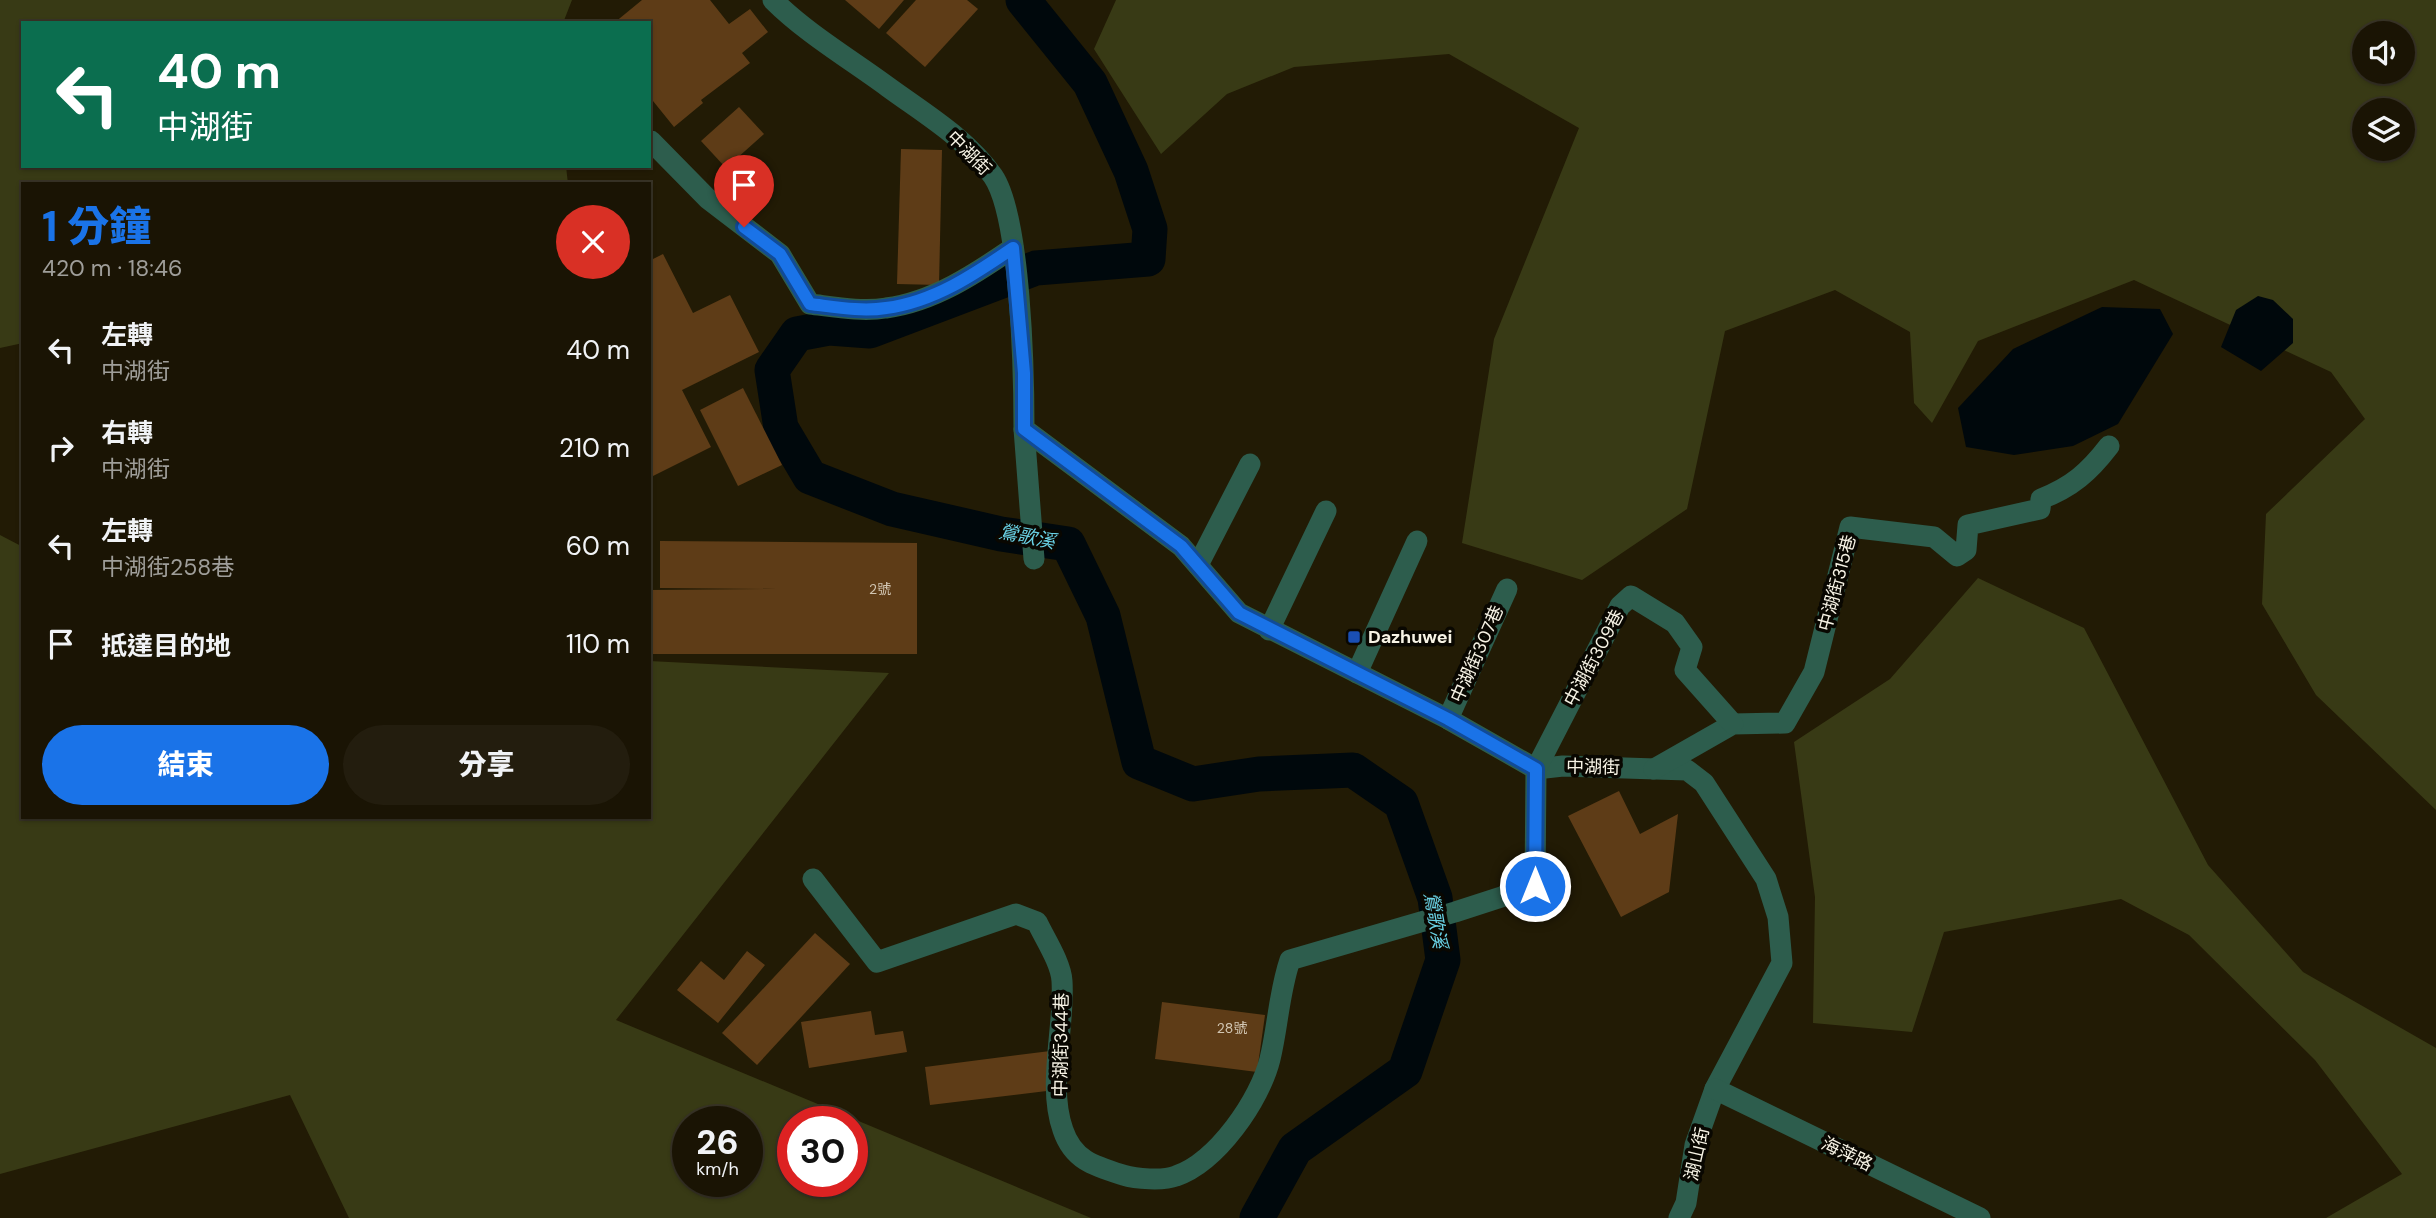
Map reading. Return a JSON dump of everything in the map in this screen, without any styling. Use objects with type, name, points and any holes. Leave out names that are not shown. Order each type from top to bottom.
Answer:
[{"type":"street","name":"中湖街","points":[[773,0],[959,139],[994,178],[1006,207],[1014,256],[1024,373],[1024,429],[1034,559]]},
{"type":"street","points":[[651,141],[708,200],[780,254],[810,304],[887,308],[932,296],[1014,256]]},
{"type":"street","points":[[1024,429],[1181,546],[1239,613],[1448,719],[1536,769]]},
{"type":"street","name":"中湖街315巷","points":[[1654,769],[1734,724],[1785,723],[1814,672],[1850,527],[1934,537],[1957,556],[1966,550],[1968,525],[2040,509],[2041,499],[2067,489],[2086,475],[2109,446]]},
{"type":"street","points":[[1198,565],[1250,464]]},
{"type":"street","points":[[1269,630],[1326,511]]},
{"type":"street","points":[[1357,673],[1417,541]]},
{"type":"street","name":"中湖街307巷","points":[[1448,719],[1507,589]]},
{"type":"street","name":"中湖街309巷","points":[[1536,769],[1620,606],[1631,596],[1675,623],[1692,648],[1685,670],[1734,724]]},
{"type":"street","name":"中湖街","points":[[1536,769],[1563,766],[1687,770],[1704,783],[1766,879],[1778,917],[1782,964],[1715,1089]]},
{"type":"street","name":"中湖街344巷","points":[[813,879],[877,962],[1016,914],[1037,922],[1063,978],[1057,1074],[1062,1127],[1071,1150],[1089,1164],[1130,1177],[1175,1177],[1203,1160],[1234,1130],[1269,1062],[1282,985],[1290,960],[1535,886],[1536,769]]},
{"type":"street","name":"湖山街","points":[[1679,1218],[1686,1203],[1695,1145],[1715,1089]]},
{"type":"street","name":"海萍路","points":[[1715,1089],[1980,1218]]},
{"type":"green space","points":[[0,0],[572,0],[564,21],[21,21],[21,168],[566,168],[568,182],[21,182],[21,343],[0,348]]},
{"type":"green space","points":[[1116,0],[2436,0],[2436,810],[2316,695],[2262,604],[2266,514],[2365,419],[2331,372],[2134,280],[1978,341],[1932,423],[1914,403],[1910,332],[1835,290],[1725,331],[1687,509],[1582,580],[1462,543],[1494,339],[1579,128],[1449,54],[1294,67],[1227,94],[1161,154],[1094,49]]},
{"type":"green space","points":[[0,535],[21,546],[21,819],[651,819],[651,661],[889,673],[616,1020],[822,1106],[777,1106],[777,1197],[868,1197],[868,1125],[1091,1218],[349,1218],[290,1095],[0,1174]]},
{"type":"green space","points":[[1978,578],[2084,628],[2208,865],[2303,972],[2436,1048],[2436,1218],[2326,1218],[2402,1174],[2315,1060],[2189,935],[2121,899],[1944,932],[1912,1032],[1813,1023],[1815,897],[1794,742],[1890,679]]},
{"type":"shaded area","points":[[2258,296],[2273,300],[2293,319],[2293,343],[2261,371],[2221,347],[2236,310]]},
{"type":"shaded area","points":[[2102,307],[2160,309],[2173,334],[2118,424],[2073,446],[2014,455],[1966,447],[1958,408],[2013,349]]},
{"type":"building","points":[[642,0],[710,0],[729,24],[750,9],[768,32],[742,53],[750,63],[701,100],[703,103],[674,127],[651,98],[651,21],[616,21]]},
{"type":"building","points":[[845,0],[904,0],[879,29]]},
{"type":"building","points":[[916,0],[967,0],[978,9],[925,67],[886,33]]},
{"type":"building","points":[[739,107],[764,134],[726,168],[701,141]]},
{"type":"building","points":[[901,149],[942,150],[939,285],[897,284]]},
{"type":"building","points":[[663,254],[693,313],[730,295],[759,352],[682,390],[711,447],[651,477],[651,260]]},
{"type":"building","points":[[743,388],[782,465],[738,486],[700,410]]},
{"type":"building","points":[[660,541],[917,543],[917,654],[651,654],[651,590],[777,589],[660,588]]},
{"type":"building","points":[[1619,791],[1640,834],[1678,814],[1669,892],[1621,917],[1568,816]]},
{"type":"building","points":[[815,933],[850,964],[757,1065],[722,1033]]},
{"type":"building","points":[[747,951],[765,965],[718,1023],[677,990],[701,961],[724,980]]},
{"type":"building","points":[[1162,1002],[1265,1015],[1257,1072],[1155,1059]]},
{"type":"building","points":[[871,1011],[875,1035],[903,1031],[907,1052],[809,1068],[801,1022]]},
{"type":"building","points":[[1058,1050],[1063,1089],[930,1105],[925,1067]]},
{"type":"waterway","name":"鶯歌溪","points":[[1023,0],[1090,83],[1131,171],[1150,229],[1148,259],[1036,268],[870,331],[829,328],[797,334],[772,370],[781,428],[810,477],[892,509],[1001,534],[1068,544],[1103,616],[1139,762],[1193,784],[1259,774],[1353,770],[1401,803],[1435,898],[1443,960],[1405,1071],[1295,1149],[1257,1218]]},
{"type":"place","name":"Dazhuwei","points":[[1354,637]]},
{"type":"route","points":[[744,227],[780,254],[810,304],[863,309],[887,308],[932,296],[977,273],[1013,248],[1024,373],[1024,429],[1181,546],[1239,613],[1448,719],[1536,769],[1535,886]]}]
